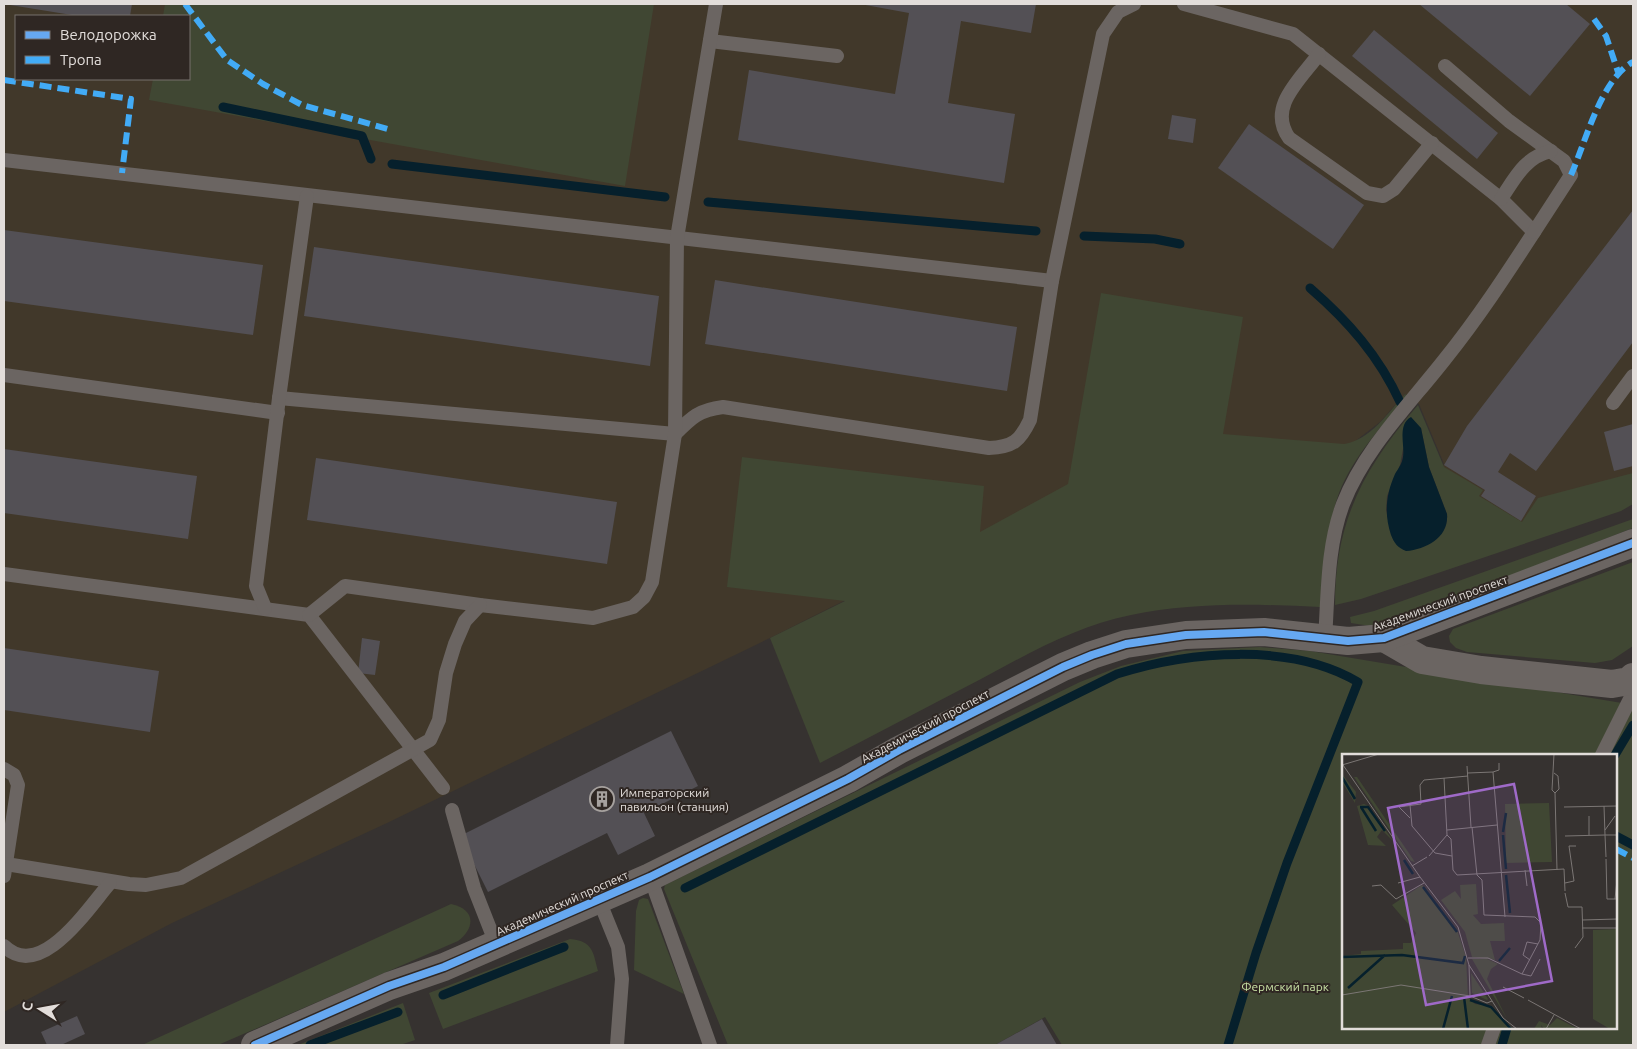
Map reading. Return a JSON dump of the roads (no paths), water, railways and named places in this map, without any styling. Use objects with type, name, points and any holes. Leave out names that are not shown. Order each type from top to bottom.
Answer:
[{"type":"street","name":"Академический проспект","points":[[255,1045],[389,986],[444,967],[650,877],[848,779],[899,750],[1063,667],[1092,655],[1126,644],[1186,635],[1264,632],[1325,639],[1368,640],[1384,638],[1633,544]]},
{"type":"street","points":[[1384,638],[1422,660],[1481,670],[1612,684],[1631,679]]},
{"type":"lane","points":[[309,615],[345,586],[480,605],[593,618],[633,607],[644,597],[652,582],[675,434],[677,238],[716,4]]},
{"type":"lane","points":[[675,434],[693,416],[705,409],[722,407],[989,448],[1006,447],[1022,437],[1030,420],[1052,281],[1103,34],[1118,12],[1134,4]]},
{"type":"lane","points":[[1184,4],[1293,34],[1501,199],[1534,232]]},
{"type":"lane","points":[[710,42],[837,56]]},
{"type":"lane","points":[[1319,54],[1284,102],[1280,116],[1281,127],[1289,138],[1367,193],[1383,196],[1394,189],[1432,143]]},
{"type":"lane","points":[[1325,639],[1332,556],[1343,506],[1354,480],[1379,440],[1490,300],[1571,175],[1564,161],[1508,121],[1445,66]]},
{"type":"lane","points":[[1501,199],[1527,161],[1539,154],[1550,151]]},
{"type":"lane","points":[[4,160],[1052,281]]},
{"type":"lane","points":[[265,608],[256,586],[279,398],[307,196]]},
{"type":"lane","points":[[4,375],[278,413]]},
{"type":"lane","points":[[1613,403],[1633,376]]},
{"type":"lane","points":[[279,398],[675,434]]},
{"type":"lane","points":[[4,574],[309,615],[443,788]]},
{"type":"lane","points":[[4,769],[14,775],[18,785],[5,870],[146,885],[181,878],[430,740],[439,720],[446,673],[455,644],[465,621],[480,605]]},
{"type":"lane","points":[[1602,754],[1632,695],[1631,679]]},
{"type":"lane","points":[[452,810],[474,888],[496,944]]},
{"type":"lane","points":[[650,877],[710,1045]]},
{"type":"lane","points":[[4,946],[10,952],[21,957],[37,956],[53,946],[78,921],[110,882]]},
{"type":"lane","points":[[599,900],[618,947],[622,979],[617,1045]]},
{"type":"lane","points":[[1488,1045],[1494,1029]]},
{"type":"water","points":[[1411,417],[1421,428],[1429,467],[1447,514],[1447,522],[1435,540],[1422,548],[1406,551],[1393,540],[1387,519],[1387,504],[1392,482],[1402,460],[1404,425]]},
{"type":"waterway","points":[[223,107],[362,136],[371,159]]},
{"type":"waterway","points":[[392,164],[665,197]]},
{"type":"waterway","points":[[708,202],[1036,231]]},
{"type":"waterway","points":[[1084,236],[1155,239],[1180,244]]},
{"type":"waterway","points":[[1310,288],[1350,326],[1382,369],[1400,402]]},
{"type":"waterway","points":[[685,888],[1117,674],[1176,660],[1239,654],[1271,656],[1302,661],[1331,669],[1358,682],[1287,863],[1256,953],[1228,1045]]},
{"type":"waterway","points":[[1616,754],[1633,725]]},
{"type":"waterway","points":[[1617,837],[1633,845]]},
{"type":"waterway","points":[[443,995],[564,947]]},
{"type":"waterway","points":[[310,1045],[398,1012]]},
{"type":"waterway","points":[[1502,1045],[1507,1029]]},
{"type":"place","name":"Императорский павильон (станция)","points":[[602,799]]},
{"type":"park label","name":"Фермский парк","points":[[1285,986]]}]
